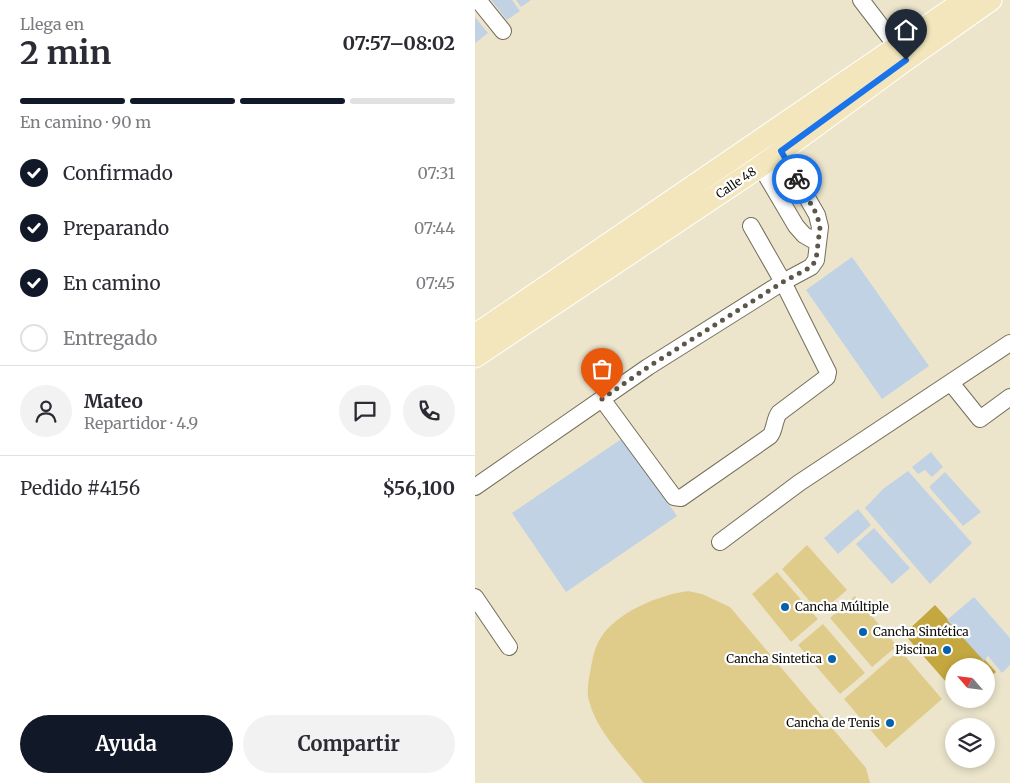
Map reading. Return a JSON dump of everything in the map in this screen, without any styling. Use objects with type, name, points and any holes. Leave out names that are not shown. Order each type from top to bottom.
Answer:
[{"type":"main road","name":"Calle 48","points":[[475,357],[756,157],[897,47],[965,0]]},
{"type":"main road","name":"Calle 48","points":[[775,143],[906,60],[991,0]]},
{"type":"main road","name":"Calle 48","points":[[475,335],[756,157]]},
{"type":"street","points":[[478,0],[503,31]]},
{"type":"street","points":[[861,0],[897,47]]},
{"type":"street","points":[[475,487],[648,367],[783,282],[811,267],[816,260],[820,227],[817,215],[775,143]]},
{"type":"street","points":[[756,157],[796,226],[804,235],[818,243]]},
{"type":"street","points":[[602,399],[674,497],[681,498],[770,436],[779,413],[827,377],[827,372],[783,282],[751,226]]},
{"type":"street","points":[[720,542],[799,483],[1010,343]]},
{"type":"street","points":[[951,383],[980,419],[1010,397]]},
{"type":"street","points":[[475,597],[509,647]]},
{"type":"shaded area","name":"Cancha Múltiple","points":[[807,545],[847,590],[820,613],[782,569]]},
{"type":"shaded area","name":"Cancha Múltiple","points":[[777,572],[818,619],[791,642],[752,594]]},
{"type":"shaded area","points":[[688,591],[702,594],[730,607],[866,768],[870,783],[644,783],[612,745],[598,724],[593,712],[588,693],[595,649],[607,629],[627,613],[664,596]]},
{"type":"shaded area","name":"Cancha Sintética","points":[[855,596],[897,646],[872,667],[830,618]]},
{"type":"shaded area","name":"Piscina","points":[[935,605],[983,658],[945,658],[945,681],[904,634]]},
{"type":"shaded area","name":"Cancha Sintetica","points":[[823,624],[865,673],[840,694],[798,645]]},
{"type":"shaded area","name":"Cancha de Tenis","points":[[900,650],[942,699],[886,748],[844,699]]},
{"type":"building","points":[[491,0],[512,0],[520,11],[507,20]]},
{"type":"building","points":[[516,0],[531,0],[521,7]]},
{"type":"building","points":[[475,17],[488,33],[475,43]]},
{"type":"building","points":[[852,257],[929,366],[882,399],[806,290]]},
{"type":"building","points":[[623,438],[677,516],[566,592],[512,513]]},
{"type":"building","points":[[931,452],[943,467],[932,477],[925,470],[918,474],[912,467]]},
{"type":"building","points":[[908,471],[972,543],[930,584],[865,508],[883,489]]},
{"type":"building","points":[[945,472],[981,512],[963,526],[929,487]]},
{"type":"building","points":[[858,509],[871,525],[838,554],[824,538]]},
{"type":"building","points":[[874,528],[910,568],[892,584],[856,544]]},
{"type":"building","points":[[974,597],[1010,638],[1010,665],[1002,673],[995,664],[995,658],[988,656],[981,658],[947,620]]},
{"type":"way so far","points":[[602,399],[648,367],[783,282],[811,267],[816,260],[820,227],[817,215],[797,179]]},
{"type":"place","name":"Cancha Múltiple","points":[[785,607]]},
{"type":"place","name":"Cancha Sintética","points":[[863,632]]},
{"type":"place","name":"Piscina","points":[[947,650]]},
{"type":"place","name":"Cancha Sintetica","points":[[832,659]]},
{"type":"place","name":"Cancha de Tenis","points":[[890,723]]},
{"type":"route","points":[[797,179],[781,151],[906,60]]}]
